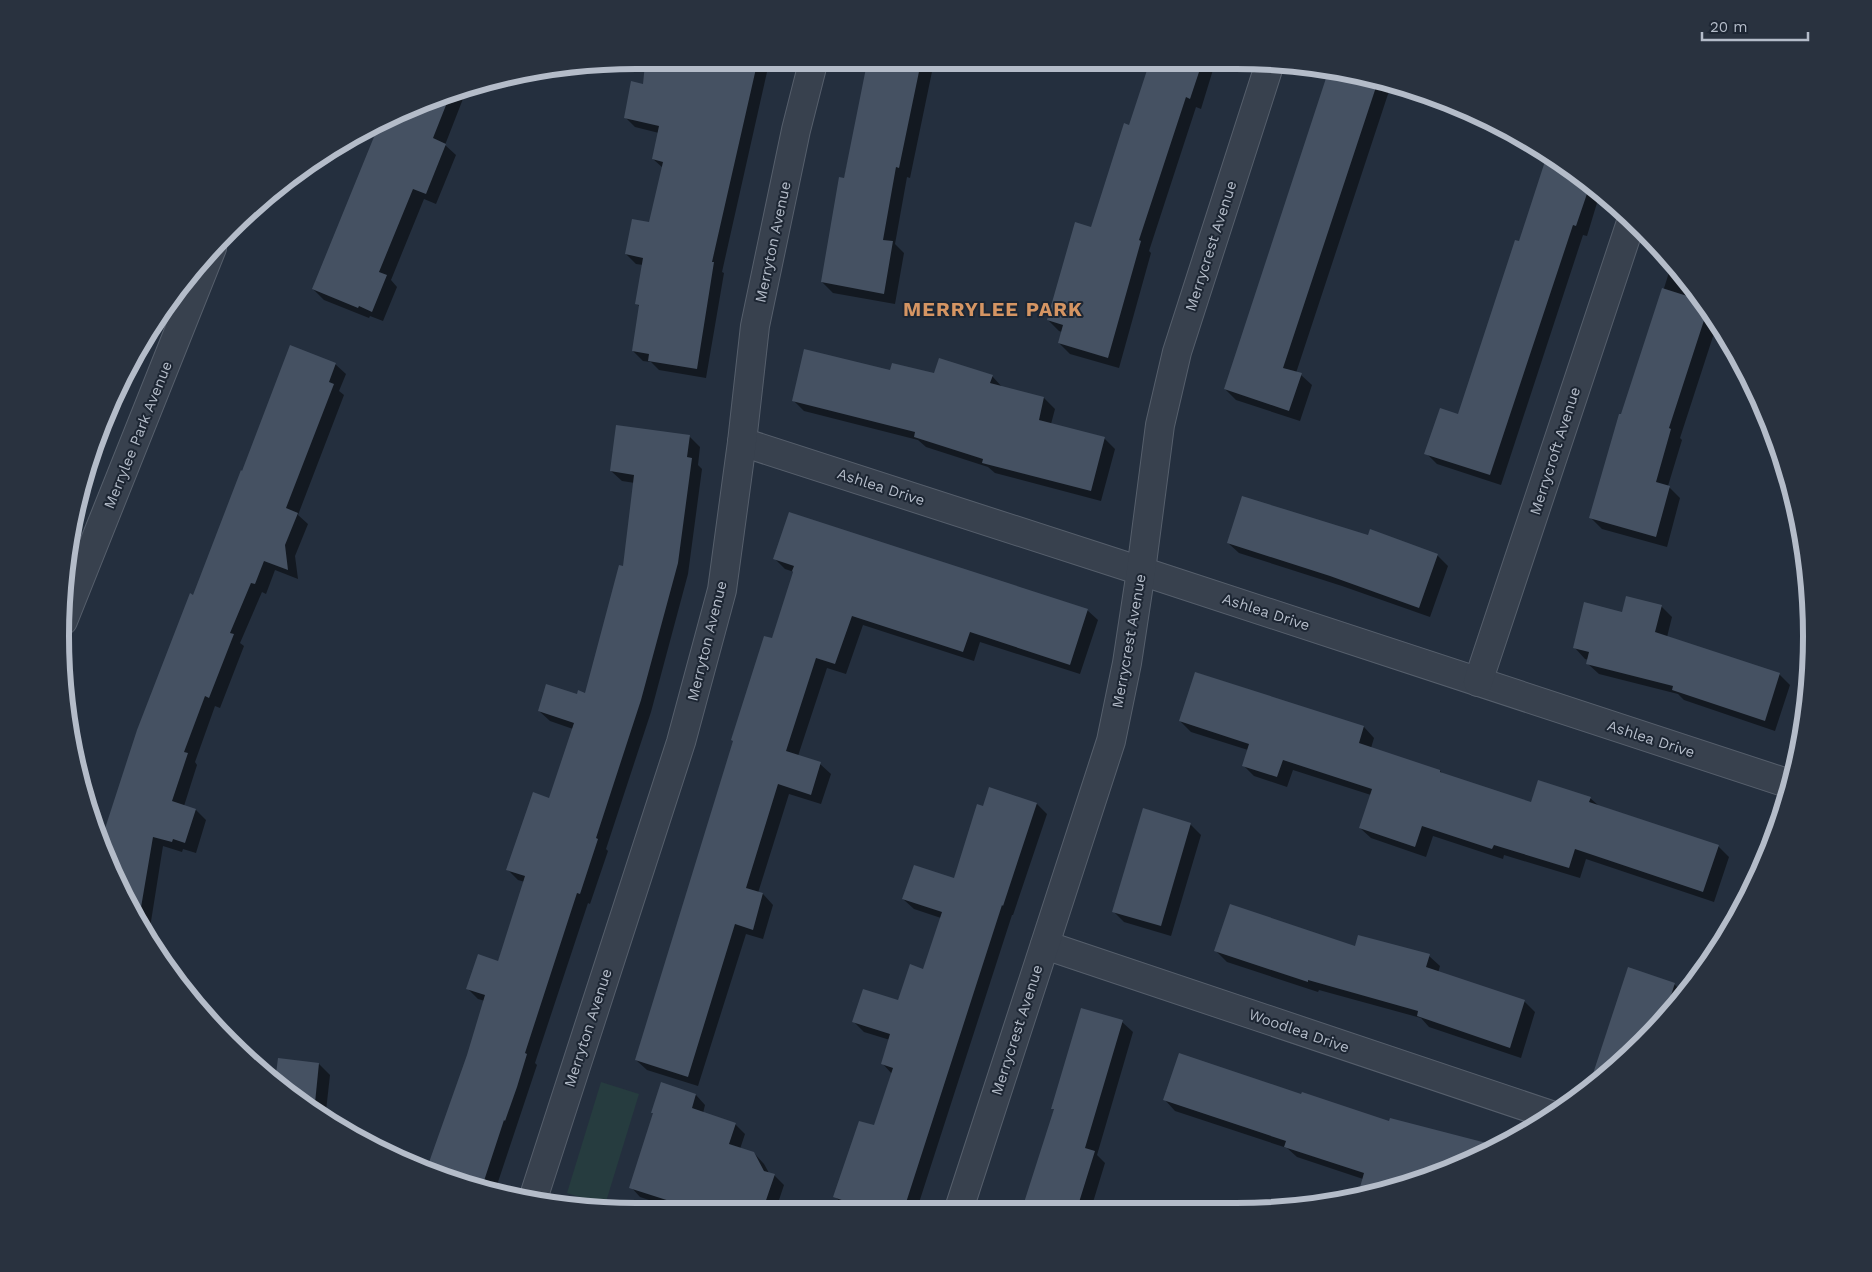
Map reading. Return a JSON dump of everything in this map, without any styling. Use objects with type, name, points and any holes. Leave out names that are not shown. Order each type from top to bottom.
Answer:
[{"type":"street","name":"Merryton Avenue","points":[[535,1194],[681,742],[722,590],[755,326],[811,69]]},
{"type":"street","name":"Merrycrest Avenue","points":[[961,1203],[1111,741],[1127,663],[1160,425],[1176,352],[1268,70]]},
{"type":"street","name":"Merrycroft Avenue","points":[[1478,682],[1629,228]]},
{"type":"street","name":"Merrylee Park Avenue","points":[[70,604],[203,270]]},
{"type":"street","name":"Ashlea Drive","points":[[742,442],[1784,782]]},
{"type":"street","name":"Woodlea Drive","points":[[1045,945],[1544,1113]]},
{"type":"green space","points":[[601,1082],[639,1094],[606,1202],[594,1201],[567,1193]]},
{"type":"building","points":[[644,69],[756,69],[712,262],[714,262],[697,369],[648,361],[649,354],[632,351],[639,305],[635,304],[643,258],[625,254],[632,219],[649,222],[663,162],[652,159],[659,126],[624,118],[631,81],[643,84]]},
{"type":"building","points":[[866,69],[920,69],[899,168],[896,167],[883,240],[893,241],[884,294],[821,282],[839,177],[844,178]]},
{"type":"building","points":[[1147,69],[1200,69],[1190,99],[1186,97],[1139,240],[1141,241],[1108,358],[1058,343],[1063,325],[1047,320],[1075,222],[1091,227],[1124,123],[1129,125]]},
{"type":"building","points":[[1326,77],[1376,86],[1283,368],[1302,373],[1289,411],[1224,389]]},
{"type":"building","points":[[447,101],[433,138],[446,144],[426,194],[413,189],[379,272],[387,275],[372,312],[312,289],[376,132]]},
{"type":"building","points":[[1545,160],[1588,192],[1576,226],[1573,225],[1490,475],[1424,454],[1440,408],[1458,414],[1515,240],[1519,241]]},
{"type":"building","points":[[1662,288],[1690,297],[1705,317],[1669,428],[1671,429],[1656,482],[1670,486],[1656,537],[1589,518],[1619,414],[1621,414]]},
{"type":"building","points":[[290,345],[336,363],[329,382],[334,384],[286,508],[298,513],[285,545],[288,570],[264,561],[255,584],[251,583],[230,633],[234,634],[209,698],[205,696],[184,752],[188,753],[172,801],[196,809],[185,843],[173,839],[172,842],[153,837],[140,911],[127,887],[104,832],[137,730],[190,593],[193,595]]},
{"type":"building","points":[[804,349],[890,370],[892,363],[934,373],[939,358],[993,375],[990,383],[1044,397],[1039,420],[1105,437],[1091,491],[982,463],[983,459],[914,437],[915,432],[792,401]]},
{"type":"building","points":[[616,425],[690,435],[687,457],[692,458],[678,563],[641,700],[596,838],[598,839],[580,894],[577,893],[525,1053],[527,1054],[517,1087],[484,1182],[429,1164],[467,1055],[485,995],[466,989],[478,954],[498,961],[525,876],[506,870],[533,792],[549,798],[574,723],[538,711],[546,684],[577,694],[578,690],[585,693],[619,565],[623,566],[634,475],[610,471]]},
{"type":"building","points":[[1242,496],[1368,535],[1370,529],[1438,554],[1419,608],[1330,576],[1227,543]]},
{"type":"building","points":[[789,512],[1088,609],[1070,665],[970,632],[963,652],[852,616],[835,664],[816,658],[786,751],[821,762],[811,795],[778,784],[746,888],[763,893],[753,930],[735,924],[688,1077],[635,1060],[764,636],[772,638],[793,572],[794,566],[773,559]]},
{"type":"building","points":[[1626,596],[1662,605],[1655,632],[1780,673],[1765,721],[1672,690],[1673,686],[1586,664],[1589,652],[1573,648],[1584,602],[1622,612]]},
{"type":"building","points":[[1195,672],[1364,726],[1359,743],[1440,770],[1440,772],[1531,802],[1538,780],[1591,797],[1589,802],[1719,845],[1703,892],[1575,849],[1569,868],[1494,845],[1492,849],[1422,826],[1415,847],[1359,828],[1372,789],[1283,760],[1277,777],[1242,766],[1249,744],[1179,721]]},
{"type":"building","points":[[989,787],[1037,803],[906,1203],[850,1203],[833,1197],[859,1121],[874,1125],[893,1068],[881,1064],[890,1034],[852,1022],[863,989],[898,1000],[910,964],[923,969],[942,912],[902,899],[914,865],[954,878],[977,804],[983,806]]},
{"type":"building","points":[[1143,808],[1191,823],[1161,926],[1112,912]]},
{"type":"building","points":[[1230,904],[1355,946],[1358,935],[1430,954],[1426,967],[1525,1000],[1510,1048],[1417,1016],[1418,1011],[1308,980],[1308,982],[1214,951]]},
{"type":"building","points":[[1628,967],[1675,983],[1669,1002],[1662,1010],[1637,1037],[1592,1077]]},
{"type":"building","points":[[1081,1008],[1123,1020],[1085,1148],[1095,1151],[1079,1203],[1024,1203],[1054,1109],[1051,1109]]},
{"type":"building","points":[[1179,1053],[1389,1121],[1390,1118],[1489,1144],[1418,1173],[1359,1189],[1364,1173],[1284,1147],[1286,1141],[1163,1100]]},
{"type":"building","points":[[278,1058],[319,1063],[315,1104],[291,1086],[276,1074]]},
{"type":"building","points":[[661,1082],[696,1094],[692,1108],[736,1123],[729,1144],[754,1152],[764,1171],[775,1174],[765,1203],[676,1203],[629,1188],[653,1113],[651,1113]]},
{"type":"district","name":"MERRYLEE PARK","points":[[993,309]]}]
